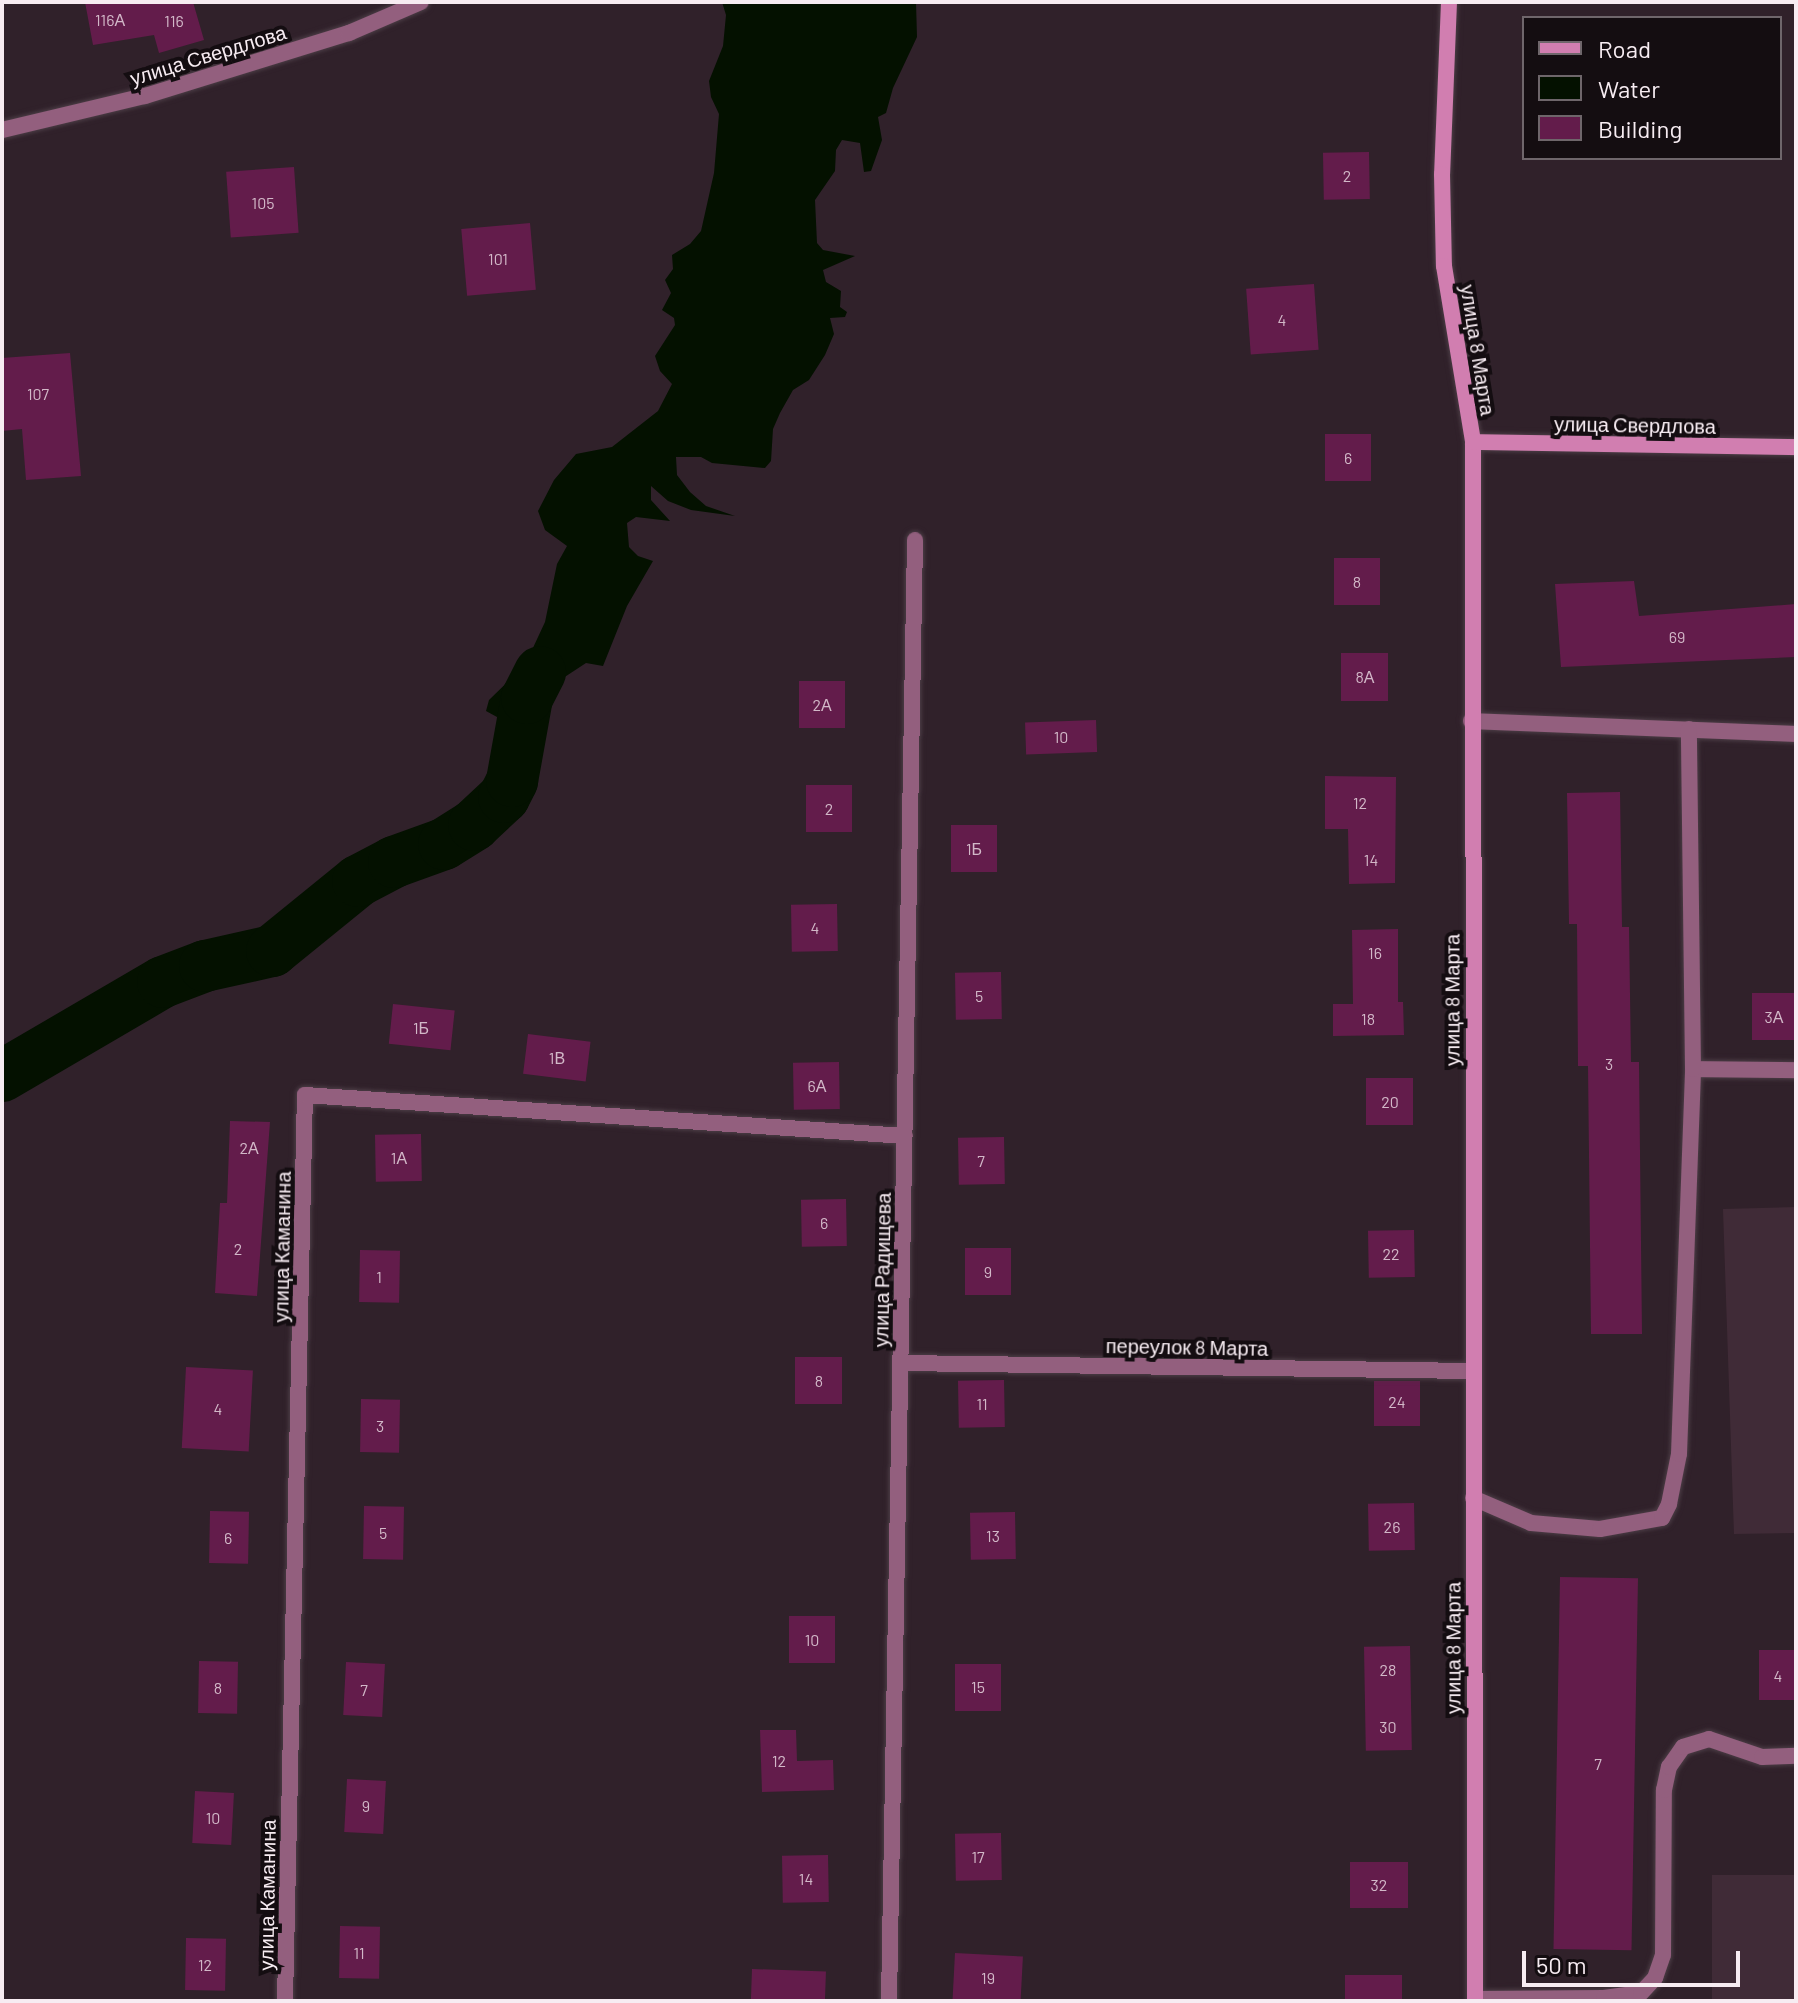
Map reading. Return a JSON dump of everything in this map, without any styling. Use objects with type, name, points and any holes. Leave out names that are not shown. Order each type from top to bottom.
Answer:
[{"type":"street","name":"улица Свердлова","points":[[2,130],[145,96],[349,33],[421,2]]},
{"type":"street","name":"улица 8 Марта","points":[[1449,2],[1442,174],[1444,266],[1473,442],[1475,2000]]},
{"type":"street","name":"улица Свердлова","points":[[1473,442],[1796,447]]},
{"type":"street","name":"улица Радищева","points":[[889,2001],[915,540]]},
{"type":"street","points":[[1471,721],[1796,734]]},
{"type":"street","points":[[1473,1498],[1531,1523],[1600,1529],[1662,1518],[1669,1504],[1679,1454],[1693,1069],[1689,729]]},
{"type":"street","points":[[1693,1069],[1796,1070]]},
{"type":"street","name":"улица Каманина","points":[[285,2001],[305,1095],[905,1136]]},
{"type":"street","name":"переулок 8 Марта","points":[[900,1363],[1473,1371]]},
{"type":"street","points":[[1475,2000],[1604,1998],[1641,1993],[1655,1978],[1663,1955],[1664,1790],[1669,1767],[1683,1747],[1709,1739],[1762,1757],[1796,1756]]},
{"type":"shaded area","points":[[1796,1207],[1796,1533],[1734,1534],[1723,1209]]},
{"type":"shaded area","points":[[1712,1875],[1796,1875],[1796,2001],[1712,2001]]},
{"type":"water","points":[[722,2],[916,2],[917,37],[893,88],[886,113],[878,117],[882,140],[871,171],[864,172],[860,143],[842,140],[836,150],[835,171],[815,200],[817,243],[823,250],[855,256],[823,270],[826,282],[841,291],[840,307],[847,312],[845,317],[830,318],[834,334],[825,355],[809,380],[793,390],[780,413],[773,429],[771,461],[765,468],[712,463],[701,457],[676,457],[677,475],[690,492],[706,506],[735,516],[691,510],[668,501],[651,486],[651,500],[670,521],[636,517],[627,523],[629,547],[638,556],[653,561],[627,606],[603,666],[586,663],[551,686],[540,698],[528,733],[519,741],[508,710],[497,717],[486,711],[489,700],[525,665],[545,622],[557,564],[567,546],[545,530],[538,511],[554,480],[576,454],[612,447],[658,411],[672,384],[660,371],[655,356],[675,325],[674,318],[662,310],[671,293],[665,280],[673,269],[672,255],[690,244],[701,231],[714,173],[719,114],[711,97],[709,81],[723,46],[726,15]]},
{"type":"building","points":[[85,2],[193,2],[204,40],[159,53],[154,35],[93,45]]},
{"type":"building","points":[[1369,152],[1370,199],[1324,200],[1323,153]]},
{"type":"building","points":[[294,167],[299,233],[231,238],[226,172]]},
{"type":"building","points":[[530,223],[536,290],[467,296],[461,229]]},
{"type":"building","points":[[1314,284],[1319,350],[1251,355],[1246,289]]},
{"type":"building","points":[[70,353],[81,476],[26,480],[22,429],[2,431],[2,358]]},
{"type":"building","points":[[1325,434],[1371,434],[1371,481],[1325,481]]},
{"type":"building","points":[[1334,558],[1380,558],[1380,605],[1334,605]]},
{"type":"building","points":[[1634,581],[1639,616],[1796,604],[1796,657],[1561,667],[1555,584]]},
{"type":"building","points":[[1341,653],[1388,653],[1388,701],[1341,701]]},
{"type":"building","points":[[799,681],[845,681],[845,728],[799,728]]},
{"type":"building","points":[[1096,720],[1097,752],[1026,754],[1025,722]]},
{"type":"building","points":[[1325,776],[1396,777],[1395,883],[1349,884],[1348,829],[1325,829]]},
{"type":"building","points":[[806,785],[852,785],[852,832],[806,832]]},
{"type":"building","points":[[1620,792],[1622,927],[1629,927],[1631,1062],[1639,1062],[1642,1334],[1591,1334],[1588,1066],[1578,1066],[1577,924],[1569,924],[1567,793]]},
{"type":"building","points":[[951,825],[997,825],[997,872],[951,872]]},
{"type":"building","points":[[837,904],[838,951],[792,952],[791,905]]},
{"type":"building","points":[[1398,929],[1398,1002],[1403,1002],[1404,1035],[1333,1036],[1333,1004],[1353,1004],[1352,930]]},
{"type":"building","points":[[1001,972],[1002,1019],[956,1020],[955,973]]},
{"type":"building","points":[[1752,993],[1796,993],[1796,1040],[1752,1040]]},
{"type":"building","points":[[393,1004],[455,1010],[450,1050],[389,1044]]},
{"type":"building","points":[[528,1034],[591,1042],[586,1081],[523,1074]]},
{"type":"building","points":[[839,1062],[840,1109],[794,1110],[793,1063]]},
{"type":"building","points":[[1366,1078],[1413,1078],[1413,1125],[1366,1125]]},
{"type":"building","points":[[230,1121],[270,1122],[257,1296],[215,1293],[220,1203],[227,1203]]},
{"type":"building","points":[[421,1134],[422,1181],[376,1182],[375,1135]]},
{"type":"building","points":[[1004,1137],[1005,1184],[959,1185],[958,1138]]},
{"type":"building","points":[[846,1199],[847,1246],[802,1247],[801,1200]]},
{"type":"building","points":[[1414,1230],[1415,1277],[1369,1278],[1368,1231]]},
{"type":"building","points":[[965,1248],[1011,1248],[1011,1295],[965,1295]]},
{"type":"building","points":[[360,1250],[400,1251],[399,1303],[359,1302]]},
{"type":"building","points":[[795,1357],[842,1357],[842,1404],[795,1404]]},
{"type":"building","points":[[186,1367],[253,1371],[249,1451],[182,1448]]},
{"type":"building","points":[[1004,1380],[1005,1427],[959,1428],[958,1381]]},
{"type":"building","points":[[1374,1381],[1420,1381],[1420,1426],[1374,1426]]},
{"type":"building","points":[[361,1399],[400,1400],[399,1453],[360,1452]]},
{"type":"building","points":[[1414,1503],[1415,1550],[1369,1551],[1368,1504]]},
{"type":"building","points":[[364,1506],[404,1507],[403,1560],[363,1559]]},
{"type":"building","points":[[210,1511],[249,1512],[248,1564],[209,1563]]},
{"type":"building","points":[[1015,1512],[1016,1559],[971,1560],[970,1513]]},
{"type":"building","points":[[1560,1577],[1638,1578],[1631,1950],[1554,1949]]},
{"type":"building","points":[[789,1616],[835,1616],[835,1663],[789,1663]]},
{"type":"building","points":[[1410,1646],[1412,1750],[1366,1751],[1364,1647]]},
{"type":"building","points":[[1759,1650],[1796,1650],[1796,1700],[1759,1700]]},
{"type":"building","points":[[199,1661],[238,1662],[237,1714],[198,1713]]},
{"type":"building","points":[[346,1662],[385,1664],[382,1717],[343,1715]]},
{"type":"building","points":[[955,1664],[1001,1664],[1001,1711],[955,1711]]},
{"type":"building","points":[[760,1730],[796,1730],[797,1761],[833,1760],[834,1790],[762,1792]]},
{"type":"building","points":[[347,1779],[386,1781],[383,1834],[344,1832]]},
{"type":"building","points":[[195,1791],[234,1793],[231,1845],[192,1843]]},
{"type":"building","points":[[1001,1833],[1002,1880],[956,1881],[955,1834]]},
{"type":"building","points":[[828,1855],[829,1902],[783,1903],[782,1856]]},
{"type":"building","points":[[1350,1862],[1408,1862],[1408,1908],[1350,1908]]},
{"type":"building","points":[[340,1926],[380,1927],[379,1979],[339,1978]]},
{"type":"building","points":[[186,1938],[226,1939],[225,1991],[185,1990]]},
{"type":"building","points":[[955,1953],[1023,1957],[1021,2001],[952,2001]]},
{"type":"building","points":[[752,1969],[826,1972],[825,2001],[751,2001]]},
{"type":"building","points":[[1345,1975],[1402,1975],[1402,2001],[1345,2001]]},
{"type":"waterway","points":[[2,1076],[163,982],[205,966],[272,951],[358,881],[394,862],[444,844],[474,825],[504,797],[512,781],[527,698],[540,672]]}]
